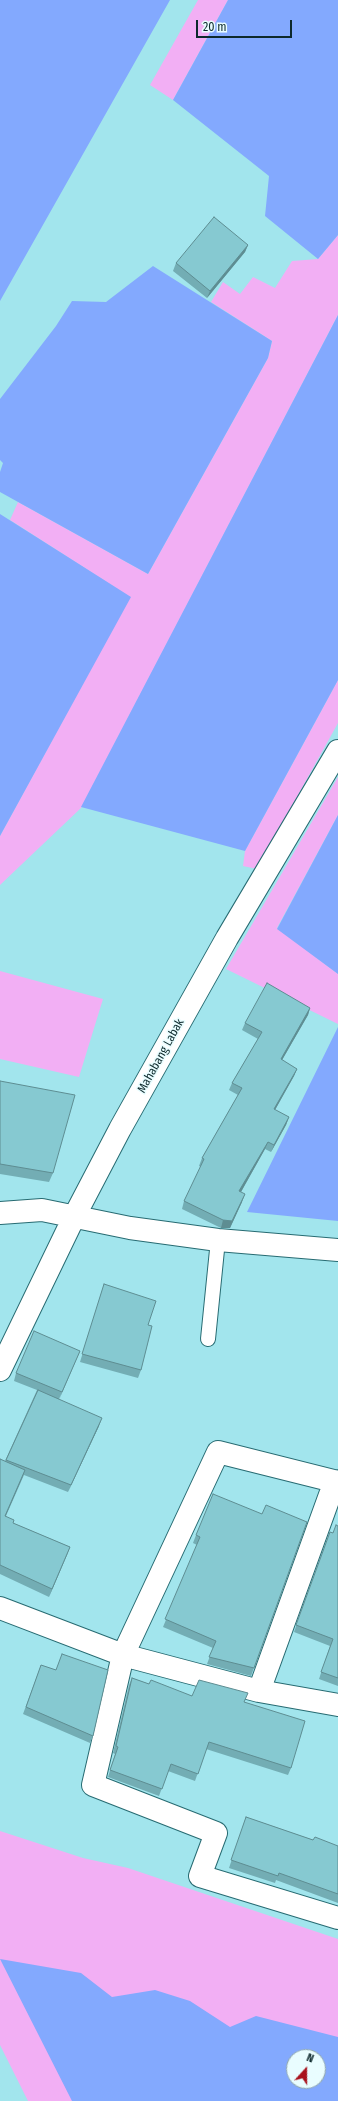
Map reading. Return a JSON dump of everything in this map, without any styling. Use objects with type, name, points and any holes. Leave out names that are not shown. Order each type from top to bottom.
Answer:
[{"type":"street","name":"Mahabang Labak","points":[[0,1370],[74,1217],[120,1128],[223,945],[338,751]]},
{"type":"street","points":[[0,1213],[42,1210],[130,1228],[218,1240],[338,1250]]},
{"type":"street","points":[[259,1691],[336,1482],[218,1452],[123,1654],[93,1785],[216,1833],[200,1876],[338,1918]]},
{"type":"street","points":[[0,1608],[123,1654],[259,1691],[338,1704]]},
{"type":"lane","points":[[208,1339],[218,1240]]},
{"type":"shaded area","points":[[198,0],[228,0],[173,100],[150,85]]},
{"type":"shaded area","points":[[338,235],[338,315],[81,808],[0,885],[0,836],[130,597],[10,520],[18,502],[148,574],[268,358],[272,341],[211,302],[223,282],[240,294],[253,277],[275,288],[292,261],[318,259]]},
{"type":"shaded area","points":[[338,680],[338,723],[257,869],[243,866],[245,851]]},
{"type":"shaded area","points":[[338,777],[338,815],[277,928],[338,974],[338,1024],[226,969]]},
{"type":"shaded area","points":[[0,971],[103,999],[79,1077],[0,1059]]},
{"type":"shaded area","points":[[0,1831],[83,1858],[128,1868],[338,1939],[338,2101],[28,2101],[0,2045]]},
{"type":"water","points":[[0,0],[170,0],[0,301]]},
{"type":"water","points":[[228,0],[338,0],[338,235],[318,259],[265,216],[269,176],[173,100]]},
{"type":"water","points":[[153,266],[272,341],[268,358],[148,574],[0,492],[0,472],[3,463],[0,460],[0,399],[56,326],[72,301],[106,302]]},
{"type":"water","points":[[338,315],[338,680],[245,851],[81,807]]},
{"type":"water","points":[[0,514],[131,597],[0,836]]},
{"type":"water","points":[[338,815],[338,974],[277,929]]},
{"type":"water","points":[[338,1027],[338,1221],[247,1212]]},
{"type":"water","points":[[0,1959],[81,1973],[112,1997],[155,1990],[190,2001],[230,2027],[256,2016],[338,2037],[338,2101],[72,2101]]},
{"type":"building","points":[[214,217],[248,245],[210,291],[176,263]]},
{"type":"building","points":[[267,983],[310,1008],[281,1059],[297,1069],[274,1109],[289,1117],[274,1145],[268,1142],[239,1191],[245,1194],[232,1221],[223,1220],[184,1201],[204,1159],[202,1158],[242,1088],[232,1083],[262,1032],[245,1023]]},
{"type":"building","points":[[0,1081],[75,1095],[53,1173],[0,1164]]},
{"type":"building","points":[[104,1284],[156,1301],[148,1325],[152,1326],[141,1370],[82,1354]]},
{"type":"building","points":[[34,1331],[80,1351],[62,1392],[16,1373]]},
{"type":"building","points":[[38,1390],[102,1418],[71,1485],[6,1460]]},
{"type":"building","points":[[0,1459],[25,1470],[5,1516],[14,1520],[13,1523],[70,1547],[52,1589],[0,1565]]},
{"type":"building","points":[[213,1494],[262,1514],[266,1505],[307,1522],[254,1668],[209,1657],[216,1641],[165,1619],[200,1537],[196,1535]]},
{"type":"building","points":[[336,1525],[338,1526],[338,1678],[321,1672],[333,1639],[296,1625],[330,1532],[333,1533]]},
{"type":"building","points":[[62,1654],[108,1670],[93,1736],[26,1707],[41,1665],[56,1670]]},
{"type":"building","points":[[132,1678],[149,1684],[151,1680],[192,1696],[199,1680],[248,1693],[244,1702],[305,1721],[291,1768],[209,1742],[198,1774],[171,1764],[162,1789],[110,1770],[118,1747],[116,1746]]},
{"type":"building","points":[[246,1817],[313,1840],[315,1837],[338,1846],[338,1894],[279,1873],[278,1876],[231,1860]]}]
